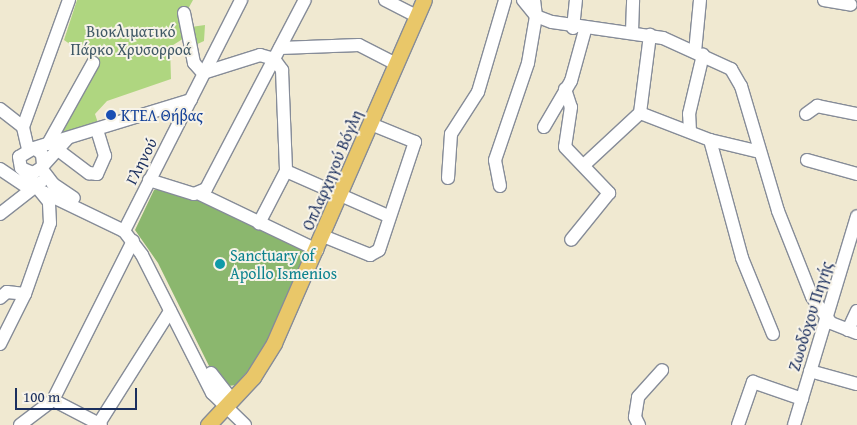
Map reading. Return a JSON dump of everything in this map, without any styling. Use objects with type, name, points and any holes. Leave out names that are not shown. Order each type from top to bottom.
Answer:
[{"type":"main road","name":"Οπλαρχηγού Βόγλη","points":[[208,425],[253,377],[274,343],[317,250],[424,0]]},
{"type":"street","name":"Γληνού","points":[[126,228],[191,100],[203,72],[241,0]]},
{"type":"street","points":[[200,194],[304,0]]},
{"type":"street","points":[[385,0],[417,16]]},
{"type":"street","points":[[448,178],[451,134],[478,92],[505,0]]},
{"type":"street","points":[[522,0],[536,16],[579,29],[650,34],[699,53],[736,75],[760,152],[812,297],[826,318],[852,332],[857,311]]},
{"type":"street","points":[[500,186],[495,160],[528,63],[536,16],[534,0]]},
{"type":"street","points":[[544,127],[565,89],[579,29],[576,0]]},
{"type":"street","points":[[632,32],[633,0]]},
{"type":"street","points":[[690,131],[689,114],[699,53],[700,0]]},
{"type":"street","points":[[824,0],[851,5]]},
{"type":"street","points":[[0,344],[25,294],[50,223],[50,207],[36,191],[20,165],[28,150],[23,127],[68,1]]},
{"type":"street","points":[[184,13],[194,64],[203,72],[252,57],[359,45],[396,64]]},
{"type":"street","points":[[584,165],[640,113],[650,34]]},
{"type":"street","points":[[259,223],[286,171],[282,70],[277,53]]},
{"type":"street","points":[[0,214],[36,191],[43,169],[93,63]]},
{"type":"street","points":[[565,89],[571,107],[565,146],[609,193],[570,240]]},
{"type":"street","points":[[0,167],[9,164],[28,150],[53,147],[67,140],[191,100]]},
{"type":"street","points":[[806,114],[817,106],[857,114]]},
{"type":"street","points":[[0,109],[23,127]]},
{"type":"street","points":[[640,113],[710,140],[760,152]]},
{"type":"street","points":[[323,236],[375,254],[415,142],[371,124]]},
{"type":"street","points":[[53,147],[88,173],[97,174],[105,156],[97,130]]},
{"type":"street","points":[[710,140],[742,258],[773,334]]},
{"type":"street","points":[[28,150],[42,154],[43,169],[59,190],[126,228],[149,252],[170,305],[212,393],[229,403],[245,425]]},
{"type":"street","points":[[807,160],[857,174]]},
{"type":"street","points":[[0,167],[36,191],[126,228],[170,305]]},
{"type":"street","points":[[24,171],[33,173],[43,169]]},
{"type":"street","points":[[286,171],[388,216]]},
{"type":"street","points":[[149,180],[200,194],[317,250]]},
{"type":"street","name":"Ζωοδόχου Πηγής","points":[[794,425],[857,216]]},
{"type":"street","points":[[20,425],[53,400],[133,241]]},
{"type":"street","points":[[0,298],[7,292],[25,294]]},
{"type":"street","points":[[53,400],[99,424],[170,305]]},
{"type":"street","points":[[639,425],[635,417],[638,397],[662,370]]},
{"type":"street","points":[[810,371],[857,384]]},
{"type":"street","points":[[738,425],[752,382],[802,399]]},
{"type":"green space","name":"Βιοκλιματικό Πάρκο Χρυσορροά","points":[[77,0],[193,0],[188,9],[191,27],[205,25],[204,41],[191,47],[189,35],[170,47],[171,79],[107,101],[95,114],[98,123],[55,136],[97,63],[64,40]]},
{"type":"green space","points":[[161,189],[198,199],[298,245],[304,252],[305,259],[264,351],[236,385],[228,386],[213,374],[158,263],[135,230],[154,190]]},
{"type":"place","name":"ΚΤΕΛ Θήβας","points":[[111,115]]},
{"type":"place","name":"Sanctuary of Apollo Ismenios","points":[[220,264]]}]
